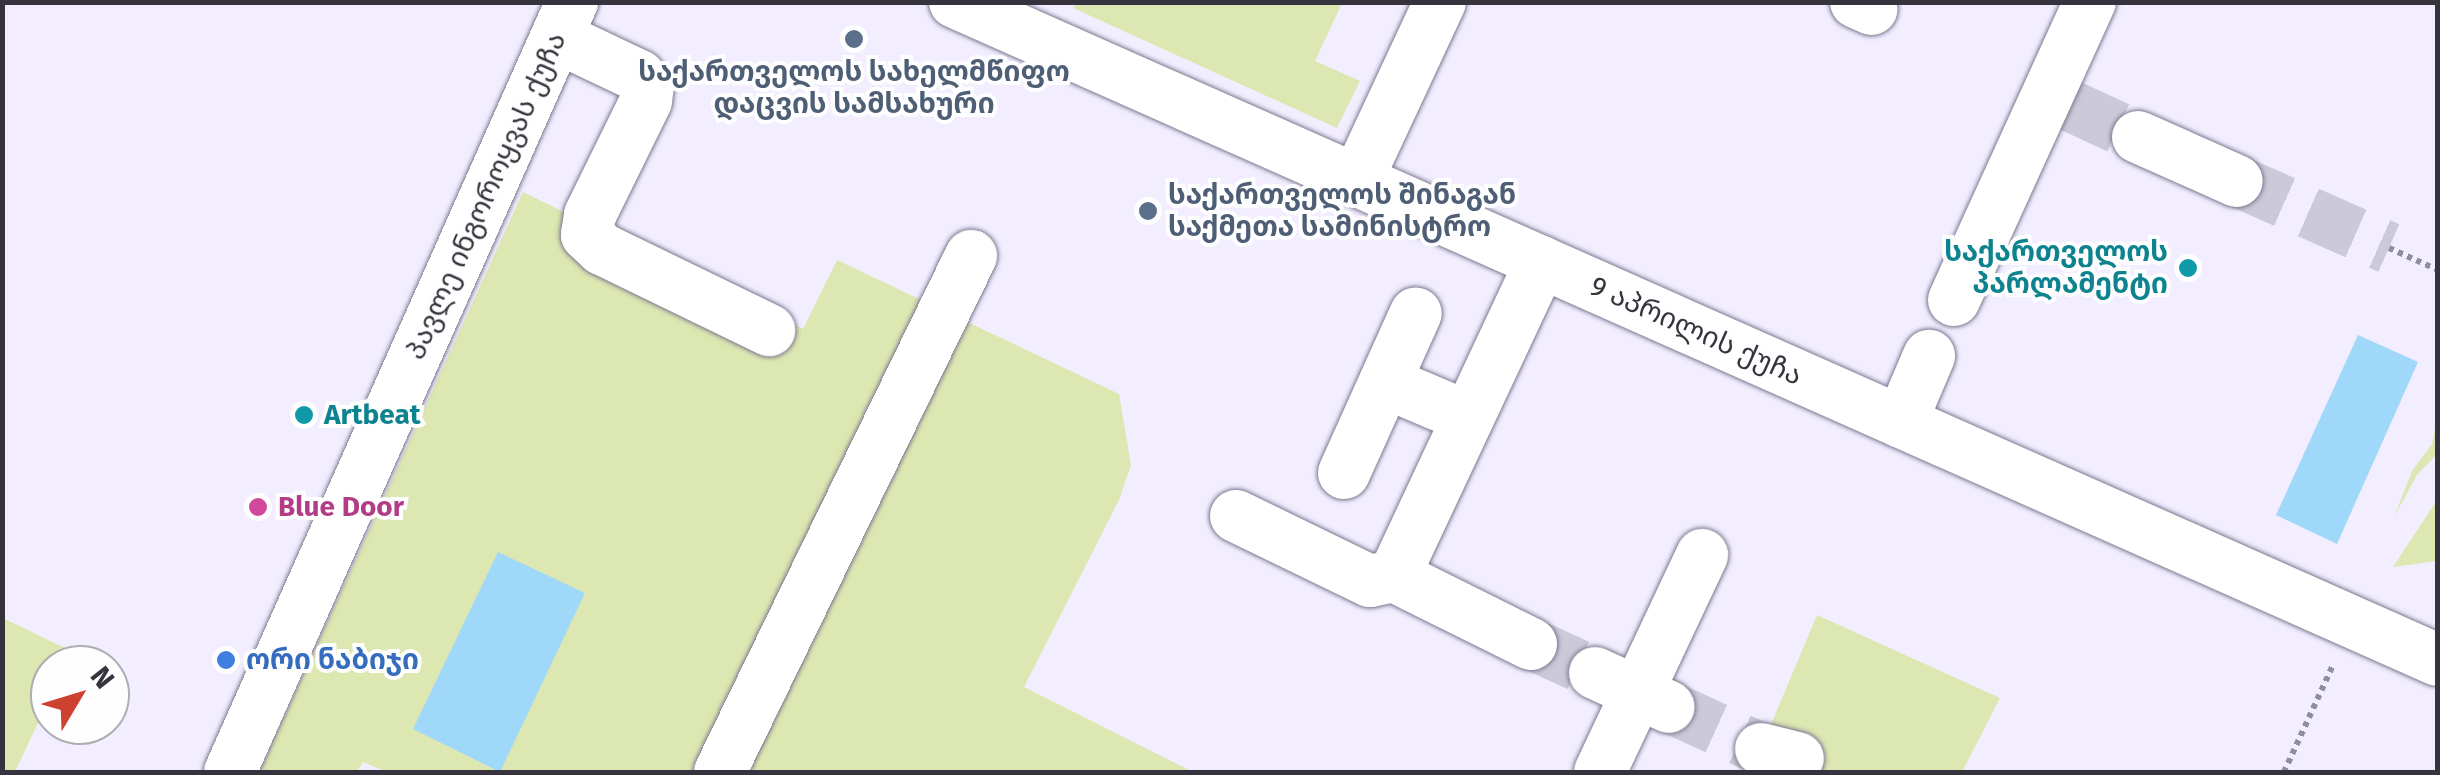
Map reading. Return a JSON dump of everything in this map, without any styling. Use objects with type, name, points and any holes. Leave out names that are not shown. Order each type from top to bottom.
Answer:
[{"type":"street","name":"9 აპრილის ქუჩა","points":[[956,2],[2438,660]]},
{"type":"street","points":[[1357,180],[1440,2]]},
{"type":"street","points":[[1954,300],[2050,98],[2090,2]]},
{"type":"street","points":[[565,20],[648,86],[646,101],[590,216],[587,235],[602,249],[769,330]]},
{"type":"street","name":"პავლე ინგოროყვას ქუჩა","points":[[230,772],[565,20]]},
{"type":"street","points":[[2138,137],[2237,180]]},
{"type":"street","points":[[720,772],[972,256]]},
{"type":"street","points":[[1394,576],[1540,262]]},
{"type":"street","points":[[1344,473],[1416,313]]},
{"type":"street","points":[[1902,422],[1929,356]]},
{"type":"street","points":[[1384,382],[1468,417]]},
{"type":"street","points":[[1236,516],[1370,580],[1394,576],[1532,644]]},
{"type":"street","points":[[1600,772],[1634,691],[1702,555]]},
{"type":"path","points":[[2389,248],[2438,270]]},
{"type":"path","points":[[2284,772],[2334,664]]},
{"type":"green space","points":[[1076,3],[1342,3],[1315,61],[1360,81],[1337,128],[1073,8]]},
{"type":"green space","points":[[523,192],[803,329],[837,260],[1119,394],[1131,465],[1119,500],[1024,687],[1193,772],[387,772],[363,762],[357,772],[259,772]]},
{"type":"green space","points":[[2437,420],[2437,454],[2417,475],[2394,517],[2412,471],[2432,444]]},
{"type":"green space","points":[[2437,500],[2437,561],[2393,567]]},
{"type":"green space","points":[[1817,615],[2000,698],[1962,772],[1751,772]]},
{"type":"green space","points":[[3,618],[59,645],[30,645],[30,740],[15,772],[3,772]]},
{"type":"water","points":[[2358,335],[2418,362],[2337,544],[2276,515]]},
{"type":"water","points":[[498,552],[585,593],[500,772],[413,729]]},
{"type":"tunnel","points":[[2071,106],[2138,137]]},
{"type":"tunnel","points":[[2237,181],[2389,248]]},
{"type":"tunnel","points":[[1531,644],[1595,673]]},
{"type":"tunnel","points":[[1669,707],[1761,749]]},
{"type":"place","name":"საქართველოს სახელმწიფო დაცვის სამსახური","points":[[854,39]]},
{"type":"place","name":"საქართველოს შინაგან საქმეთა სამინისტრო","points":[[1148,211]]},
{"type":"place","name":"საქართველოს პარლამენტი","points":[[2188,268]]},
{"type":"place","name":"Artbeat","points":[[304,415]]},
{"type":"place","name":"Blue Door","points":[[258,507]]},
{"type":"place","name":"ორი ნაბიჯი","points":[[226,660]]}]
